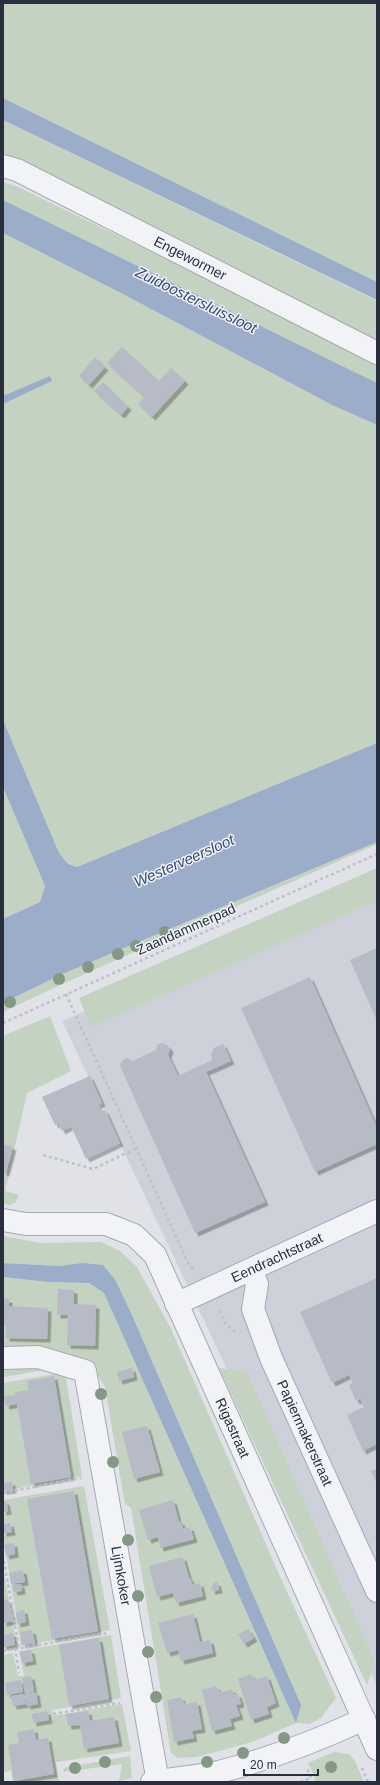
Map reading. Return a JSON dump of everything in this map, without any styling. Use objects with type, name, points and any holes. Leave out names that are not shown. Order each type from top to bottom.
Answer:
[{"type":"street","name":"Engewormer","points":[[3,166],[17,170],[377,353]]},
{"type":"street","name":"Eendrachtstraat","points":[[176,1304],[377,1211]]},
{"type":"street","name":"Rigastraat","points":[[3,1220],[26,1224],[106,1224],[134,1235],[155,1255],[377,1749]]},
{"type":"street","name":"Papiermakerstraat","points":[[251,1270],[256,1284],[253,1309],[271,1358],[377,1591]]},
{"type":"street","name":"Lijmkoker","points":[[3,1358],[38,1357],[85,1371],[131,1629],[156,1782],[218,1772],[269,1757],[331,1735],[364,1719]]},
{"type":"path","name":"Zaandammerpad","points":[[3,1023],[377,854]]},
{"type":"path","points":[[66,994],[189,1265],[204,1278],[208,1289]]},
{"type":"path","points":[[43,1155],[93,1169],[137,1148]]},
{"type":"path","points":[[3,1493],[103,1474]]},
{"type":"path","points":[[3,1555],[19,1648]]},
{"type":"path","points":[[3,1650],[131,1629]]},
{"type":"path","points":[[15,1648],[19,1673]]},
{"type":"path","points":[[53,1714],[143,1699]]},
{"type":"path","points":[[360,1763],[368,1782]]},
{"type":"path","points":[[300,1782],[311,1778],[306,1766]]},
{"type":"shaded area","points":[[377,883],[377,1686],[62,1021]]},
{"type":"green space","points":[[3,3],[377,3],[377,282],[3,98]]},
{"type":"green space","points":[[3,120],[377,301],[377,342],[3,158]]},
{"type":"green space","points":[[3,182],[18,187],[197,274],[377,364],[377,383],[3,200]]},
{"type":"green space","points":[[3,233],[123,294],[332,405],[377,425],[377,743],[77,867],[68,864],[59,853],[3,720]]},
{"type":"green space","points":[[3,787],[45,886],[40,902],[3,919]]},
{"type":"green space","points":[[377,842],[377,844],[60,985],[3,1012],[3,1003],[60,975]]},
{"type":"green space","points":[[377,868],[377,901],[91,1027],[79,998]]},
{"type":"green space","points":[[50,1016],[71,1071],[27,1093],[5,1191],[19,1195],[15,1203],[9,1205],[3,1203],[3,1036]]},
{"type":"green space","points":[[3,1236],[40,1243],[101,1242],[120,1251],[137,1267],[171,1329],[287,1592],[336,1698],[321,1718],[309,1724],[296,1723],[252,1742],[197,1757],[178,1758],[171,1753],[131,1508],[125,1504],[105,1387],[91,1365],[78,1357],[59,1353],[3,1349],[3,1277],[48,1282],[89,1283],[104,1293],[219,1548],[301,1705],[116,1281],[82,1263],[59,1266],[3,1263]]},
{"type":"green space","points":[[3,1366],[39,1368],[40,1371],[3,1377]]},
{"type":"green space","points":[[219,1368],[247,1372],[375,1662],[367,1685]]},
{"type":"green space","points":[[60,1373],[66,1378],[82,1476],[3,1491],[3,1383]]},
{"type":"green space","points":[[84,1486],[110,1630],[21,1646],[3,1536],[3,1500]]},
{"type":"green space","points":[[3,1566],[17,1647],[3,1649]]},
{"type":"green space","points":[[111,1635],[121,1698],[52,1710],[53,1716],[122,1704],[131,1751],[56,1762],[59,1781],[13,1782],[11,1771],[3,1772],[3,1655],[13,1653],[18,1676],[24,1676],[19,1651]]},
{"type":"green space","points":[[334,1752],[349,1754],[355,1761],[364,1782],[312,1782],[316,1780],[308,1763]]},
{"type":"green space","points":[[130,1756],[132,1778],[119,1781],[122,1764],[64,1772],[63,1768]]},
{"type":"water","points":[[3,98],[377,282],[377,300],[3,120]]},
{"type":"water","name":"Zuidoostersluissloot","points":[[3,200],[377,383],[377,425],[332,405],[123,294],[3,233]]},
{"type":"water","points":[[50,376],[52,381],[3,404],[3,396]]},
{"type":"water","name":"Westerveersloot","points":[[3,720],[59,853],[68,864],[77,867],[377,743],[377,842],[60,975],[3,1003],[3,919],[40,902],[45,886],[3,787]]},
{"type":"water","points":[[3,1263],[59,1266],[82,1263],[103,1265],[116,1281],[301,1705],[296,1723],[104,1293],[89,1283],[48,1282],[3,1277]]},
{"type":"building","points":[[122,347],[159,381],[171,368],[185,381],[152,417],[138,404],[144,397],[107,363]]},
{"type":"building","points":[[95,357],[105,367],[89,385],[79,376]]},
{"type":"building","points":[[103,382],[128,407],[121,415],[94,391]]},
{"type":"building","points":[[377,948],[377,1021],[350,960]]},
{"type":"building","points":[[310,977],[377,1128],[377,1144],[315,1172],[241,1008]]},
{"type":"building","points":[[162,1043],[167,1045],[170,1049],[168,1055],[178,1076],[212,1060],[211,1055],[214,1048],[223,1044],[231,1061],[206,1072],[265,1202],[195,1233],[120,1066],[122,1061],[127,1058],[133,1061],[156,1050],[157,1045]]},
{"type":"building","points":[[90,1076],[102,1103],[98,1105],[101,1111],[105,1110],[120,1143],[86,1159],[71,1126],[62,1131],[58,1123],[55,1125],[42,1097]]},
{"type":"building","points":[[3,1144],[13,1147],[6,1173],[3,1172]]},
{"type":"building","points":[[377,1278],[377,1444],[363,1451],[347,1415],[364,1407],[360,1399],[356,1401],[349,1385],[353,1383],[349,1375],[332,1383],[300,1312]]},
{"type":"building","points":[[58,1289],[74,1290],[74,1304],[96,1305],[95,1346],[67,1345],[68,1315],[57,1315]]},
{"type":"building","points":[[3,1299],[9,1299],[9,1306],[48,1308],[47,1339],[6,1338],[6,1326],[3,1326]]},
{"type":"building","points":[[132,1368],[134,1377],[119,1381],[117,1372]]},
{"type":"building","points":[[54,1376],[71,1477],[31,1484],[17,1404],[6,1406],[4,1397],[15,1395],[15,1392],[29,1390],[27,1381]]},
{"type":"building","points":[[147,1426],[160,1472],[134,1479],[122,1432]]},
{"type":"building","points":[[377,1469],[377,1484],[371,1471]]},
{"type":"building","points":[[12,1482],[13,1490],[3,1491],[3,1484]]},
{"type":"building","points":[[74,1491],[98,1631],[52,1639],[27,1499]]},
{"type":"building","points":[[173,1500],[179,1522],[181,1521],[183,1529],[190,1527],[194,1539],[160,1548],[158,1537],[148,1540],[139,1510]]},
{"type":"building","points":[[6,1501],[8,1511],[3,1512],[3,1502]]},
{"type":"building","points":[[10,1523],[12,1532],[3,1533],[3,1525]]},
{"type":"building","points":[[14,1543],[15,1554],[6,1556],[4,1545]]},
{"type":"building","points":[[183,1557],[189,1578],[193,1585],[200,1583],[203,1596],[176,1603],[173,1593],[157,1597],[149,1566]]},
{"type":"building","points":[[23,1570],[25,1582],[11,1584],[9,1573]]},
{"type":"building","points":[[217,1582],[219,1590],[212,1591],[211,1588],[214,1583]]},
{"type":"building","points":[[21,1584],[22,1591],[14,1592],[12,1585]]},
{"type":"building","points":[[8,1599],[13,1621],[3,1623],[3,1600]]},
{"type":"building","points":[[24,1610],[26,1622],[17,1624],[16,1612]]},
{"type":"building","points":[[193,1614],[200,1642],[210,1640],[213,1653],[181,1661],[178,1650],[167,1653],[158,1623]]},
{"type":"building","points":[[248,1629],[254,1638],[244,1644],[238,1634]]},
{"type":"building","points":[[32,1630],[35,1643],[22,1645],[20,1632]]},
{"type":"building","points":[[13,1633],[15,1645],[3,1647],[3,1635]]},
{"type":"building","points":[[99,1638],[109,1699],[69,1706],[59,1645]]},
{"type":"building","points":[[31,1650],[33,1661],[22,1663],[20,1652]]},
{"type":"building","points":[[251,1674],[255,1680],[267,1676],[276,1703],[267,1707],[269,1714],[251,1720],[238,1679]]},
{"type":"building","points":[[31,1676],[34,1691],[25,1693],[22,1678]]},
{"type":"building","points":[[21,1680],[23,1692],[7,1695],[5,1683]]},
{"type":"building","points":[[216,1686],[220,1693],[232,1689],[234,1695],[238,1694],[241,1704],[236,1705],[240,1716],[230,1719],[232,1726],[212,1731],[202,1690]]},
{"type":"building","points":[[36,1692],[38,1704],[27,1706],[25,1693]]},
{"type":"building","points":[[24,1694],[26,1704],[13,1706],[11,1696]]},
{"type":"building","points":[[181,1697],[184,1704],[197,1702],[202,1729],[192,1731],[194,1738],[174,1742],[167,1700]]},
{"type":"building","points":[[47,1711],[49,1720],[33,1723],[32,1714]]},
{"type":"building","points":[[88,1711],[90,1721],[114,1717],[119,1743],[84,1749],[80,1725],[68,1726],[66,1714]]},
{"type":"building","points":[[34,1729],[36,1740],[48,1738],[54,1774],[14,1781],[8,1745],[19,1743],[17,1732]]}]
